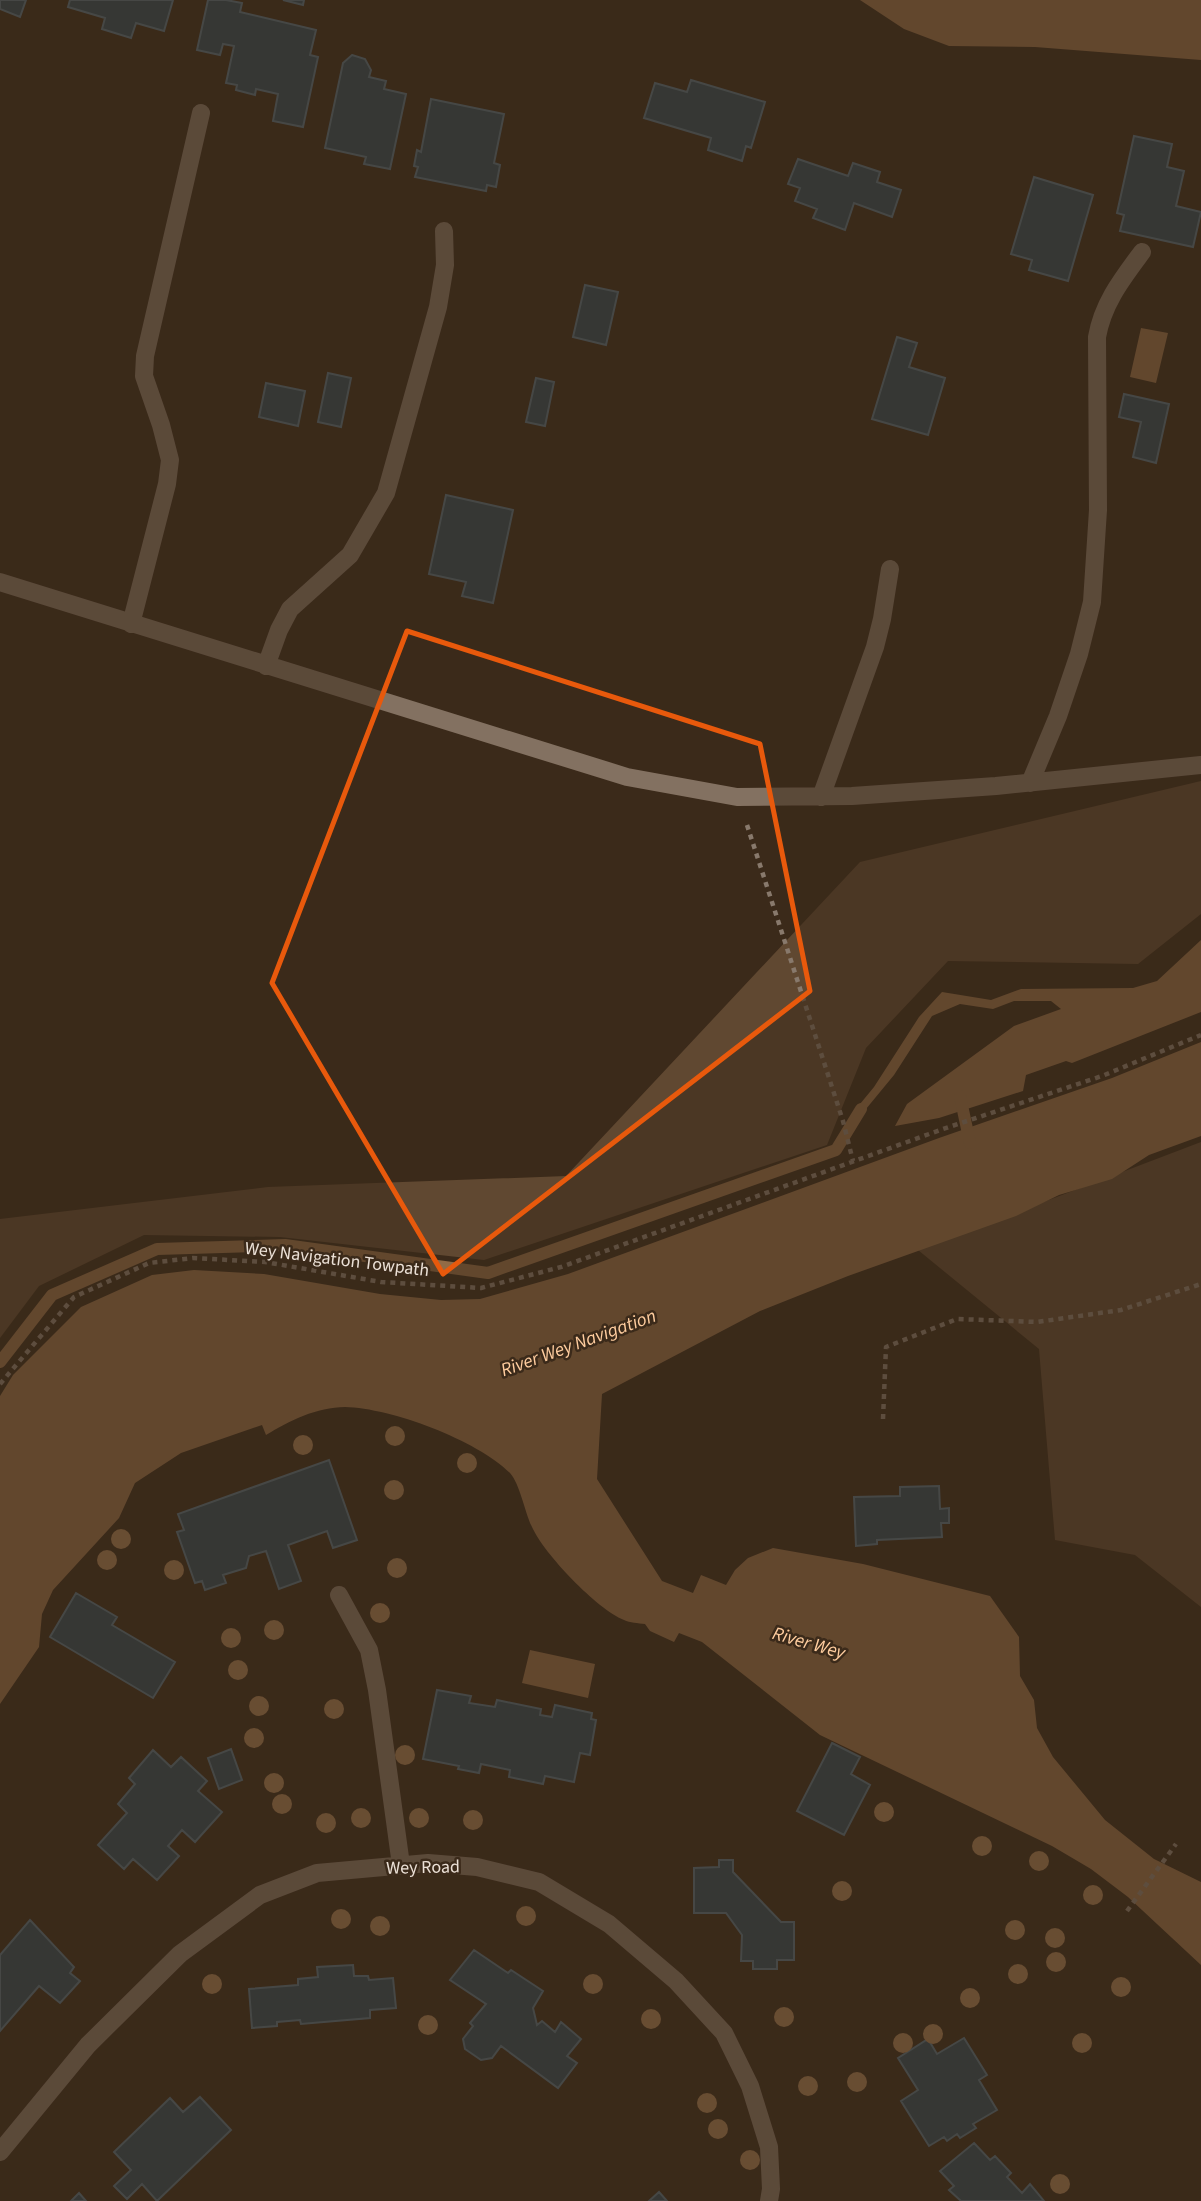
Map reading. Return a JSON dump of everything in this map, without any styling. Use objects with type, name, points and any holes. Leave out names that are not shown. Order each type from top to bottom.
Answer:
[{"type":"street","points":[[131,624],[167,484],[170,460],[162,425],[144,376],[145,356],[201,113]]},
{"type":"street","points":[[266,666],[290,609],[350,555],[386,493],[438,307],[444,265],[444,231]]},
{"type":"street","points":[[1030,783],[1080,654],[1092,602],[1098,510],[1097,337],[1100,320],[1116,287],[1142,252]]},
{"type":"street","points":[[821,797],[875,647],[890,569]]},
{"type":"street","points":[[0,582],[627,777],[737,797],[821,797],[1030,783],[1201,765]]},
{"type":"street","points":[[339,1595],[369,1650],[401,1865]]},
{"type":"street","name":"Wey Road","points":[[0,2152],[88,2045],[180,1954],[260,1895],[317,1873],[428,1863],[477,1867],[539,1882],[609,1924],[676,1981],[724,2033],[750,2086],[769,2147],[769,2201]]},
{"type":"path","points":[[737,797],[843,1121],[853,1161]]},
{"type":"path","name":"Wey Navigation Towpath","points":[[0,1384],[74,1297],[149,1264],[193,1258],[265,1262],[381,1282],[481,1287],[561,1267],[943,1129],[1102,1076],[1201,1035]]},
{"type":"path","points":[[883,1419],[886,1347],[957,1319],[1037,1322],[1121,1310],[1201,1284]]},
{"type":"path","points":[[1128,1911],[1176,1844]]},
{"type":"highlighted area","points":[[407,631],[760,744],[810,991],[443,1274],[272,983]]},
{"type":"shaded area","points":[[1201,781],[1201,914],[1138,964],[948,961],[866,1048],[827,1145],[484,1260],[280,1237],[144,1235],[39,1286],[0,1338],[0,1219],[268,1187],[566,1176],[860,862]]},
{"type":"shaded area","points":[[1201,1142],[1201,1607],[1135,1555],[1055,1540],[1039,1349],[918,1250]]},
{"type":"water","points":[[860,0],[1201,0],[1201,60],[1035,47],[949,46],[904,29]]},
{"type":"water","points":[[1141,328],[1168,333],[1156,383],[1130,377]]},
{"type":"water","points":[[1201,940],[1201,1012],[1072,1063],[1066,1061],[1026,1075],[1023,1091],[939,1118],[895,1126],[907,1104],[1014,1026],[1061,1009],[1051,1001],[1014,1001],[993,1009],[960,1004],[932,1016],[894,1075],[866,1109],[861,1109],[860,1104],[919,1017],[942,992],[991,1000],[1021,989],[1133,988],[1157,981]]},
{"type":"water","points":[[1201,1042],[1201,1136],[1149,1155],[1112,1179],[1059,1195],[1016,1216],[848,1276],[760,1311],[602,1394],[597,1479],[662,1581],[693,1593],[701,1575],[726,1585],[735,1570],[748,1558],[773,1548],[863,1564],[990,1596],[1019,1637],[1020,1676],[1034,1700],[1037,1728],[1053,1757],[1105,1820],[1154,1859],[1201,1882],[1201,1965],[1128,1897],[1091,1869],[1052,1846],[820,1735],[702,1642],[679,1633],[674,1642],[650,1631],[645,1624],[626,1621],[613,1614],[586,1593],[538,1538],[510,1473],[477,1449],[455,1438],[386,1413],[345,1407],[324,1409],[294,1420],[266,1435],[262,1425],[181,1453],[135,1483],[119,1518],[53,1590],[42,1614],[39,1647],[0,1704],[0,1396],[13,1375],[81,1307],[152,1275],[194,1270],[264,1274],[380,1294],[441,1300],[480,1299],[568,1274],[939,1138],[1112,1078]]},
{"type":"water","points":[[530,1650],[595,1664],[588,1698],[522,1683]]},
{"type":"building","points":[[0,0],[26,0],[20,17],[0,9]]},
{"type":"building","points":[[70,0],[173,0],[164,31],[136,23],[131,38],[102,29],[105,18],[68,7]]},
{"type":"building","points":[[208,0],[242,3],[240,12],[316,30],[310,55],[318,57],[303,127],[273,121],[278,94],[256,89],[255,95],[236,90],[237,85],[226,83],[234,46],[223,44],[220,55],[197,50]]},
{"type":"building","points":[[283,0],[304,0],[303,5]]},
{"type":"building","points":[[352,55],[365,59],[371,70],[369,77],[386,81],[384,89],[406,94],[390,169],[364,164],[366,157],[325,148],[343,63]]},
{"type":"building","points":[[691,80],[765,102],[751,148],[746,146],[742,161],[708,150],[711,138],[644,118],[655,83],[687,92]]},
{"type":"building","points":[[431,99],[504,114],[494,163],[500,165],[496,187],[487,185],[486,191],[415,177],[418,167],[414,166],[417,150],[421,152]]},
{"type":"building","points":[[1134,136],[1172,144],[1167,167],[1184,171],[1176,206],[1201,212],[1193,247],[1120,231],[1124,215],[1117,213]]},
{"type":"building","points":[[798,159],[848,176],[853,163],[880,172],[877,182],[901,190],[892,217],[854,203],[845,230],[813,218],[817,209],[795,201],[800,188],[788,184]]},
{"type":"building","points":[[1034,177],[1093,195],[1068,281],[1029,270],[1032,260],[1011,254]]},
{"type":"building","points":[[585,285],[618,292],[606,345],[573,337]]},
{"type":"building","points":[[897,337],[917,343],[909,367],[945,378],[928,435],[872,419]]},
{"type":"building","points":[[328,373],[351,378],[341,427],[318,422]]},
{"type":"building","points":[[536,378],[554,382],[545,426],[526,422]]},
{"type":"building","points":[[266,383],[305,391],[298,426],[259,417]]},
{"type":"building","points":[[1124,394],[1169,404],[1156,463],[1133,457],[1141,422],[1119,417]]},
{"type":"building","points":[[446,495],[513,510],[493,603],[462,596],[466,582],[429,574]]},
{"type":"building","points":[[329,1460],[357,1540],[333,1548],[327,1531],[288,1545],[301,1581],[279,1589],[266,1551],[249,1556],[246,1568],[223,1575],[226,1583],[205,1590],[202,1581],[195,1583],[177,1532],[184,1530],[178,1514]]},
{"type":"building","points":[[939,1486],[940,1509],[949,1508],[949,1523],[941,1523],[942,1537],[877,1540],[877,1544],[856,1546],[854,1497],[900,1496],[900,1487]]},
{"type":"building","points":[[76,1593],[117,1617],[112,1625],[175,1662],[153,1698],[50,1637]]},
{"type":"building","points":[[437,1690],[471,1696],[469,1703],[495,1707],[497,1700],[541,1709],[540,1715],[552,1717],[555,1705],[592,1713],[591,1719],[596,1720],[590,1755],[580,1753],[574,1782],[545,1776],[543,1784],[509,1777],[510,1770],[481,1764],[479,1773],[423,1759]]},
{"type":"building","points":[[832,1743],[860,1757],[851,1774],[870,1785],[844,1835],[797,1811]]},
{"type":"building","points":[[231,1749],[242,1780],[219,1789],[208,1758]]},
{"type":"building","points":[[153,1750],[171,1767],[181,1757],[207,1781],[198,1791],[222,1812],[195,1842],[182,1830],[168,1846],[179,1856],[157,1880],[133,1859],[124,1869],[98,1845],[127,1813],[118,1804],[135,1784],[129,1778]]},
{"type":"building","points":[[719,1860],[733,1860],[733,1872],[781,1922],[794,1922],[794,1960],[777,1960],[777,1969],[753,1969],[753,1961],[741,1961],[742,1935],[726,1913],[694,1913],[694,1868],[719,1867]]},
{"type":"building","points":[[30,1920],[74,1967],[70,1973],[80,1981],[60,2003],[39,1986],[0,2031],[0,1955]]},
{"type":"building","points":[[474,1950],[508,1973],[511,1970],[543,1991],[533,2008],[537,2025],[542,2021],[555,2032],[561,2022],[581,2039],[567,2056],[577,2063],[558,2088],[501,2046],[492,2058],[481,2060],[465,2049],[463,2039],[473,2026],[470,2023],[486,2004],[450,1980]]},
{"type":"building","points":[[353,1965],[354,1976],[368,1976],[369,1980],[393,1978],[396,2008],[370,2010],[370,2018],[301,2024],[300,2020],[277,2022],[277,2026],[252,2028],[249,1989],[298,1985],[298,1979],[318,1977],[317,1967]]},
{"type":"building","points":[[964,2038],[987,2075],[979,2080],[997,2110],[973,2124],[976,2128],[960,2138],[957,2134],[947,2141],[944,2137],[929,2146],[901,2101],[918,2090],[898,2058],[928,2039],[937,2054]]},
{"type":"building","points":[[200,2097],[231,2130],[157,2201],[142,2184],[127,2199],[114,2186],[131,2170],[114,2152],[170,2098],[183,2112]]},
{"type":"building","points":[[974,2143],[990,2160],[995,2156],[1011,2173],[1007,2177],[1022,2193],[1030,2184],[1044,2201],[961,2201],[949,2190],[954,2186],[940,2171]]},
{"type":"building","points":[[659,2192],[667,2201],[649,2201]]},
{"type":"building","points":[[79,2193],[86,2201],[71,2201]]},
{"type":"waterway","points":[[960,1096],[970,1143]]},
{"type":"waterway","points":[[0,1362],[52,1295],[157,1249],[285,1245],[488,1273],[836,1150],[861,1109]]},
{"type":"water label","name":"River Wey Navigation","points":[[578,1342]]},
{"type":"water label","name":"River Wey","points":[[809,1642]]}]
